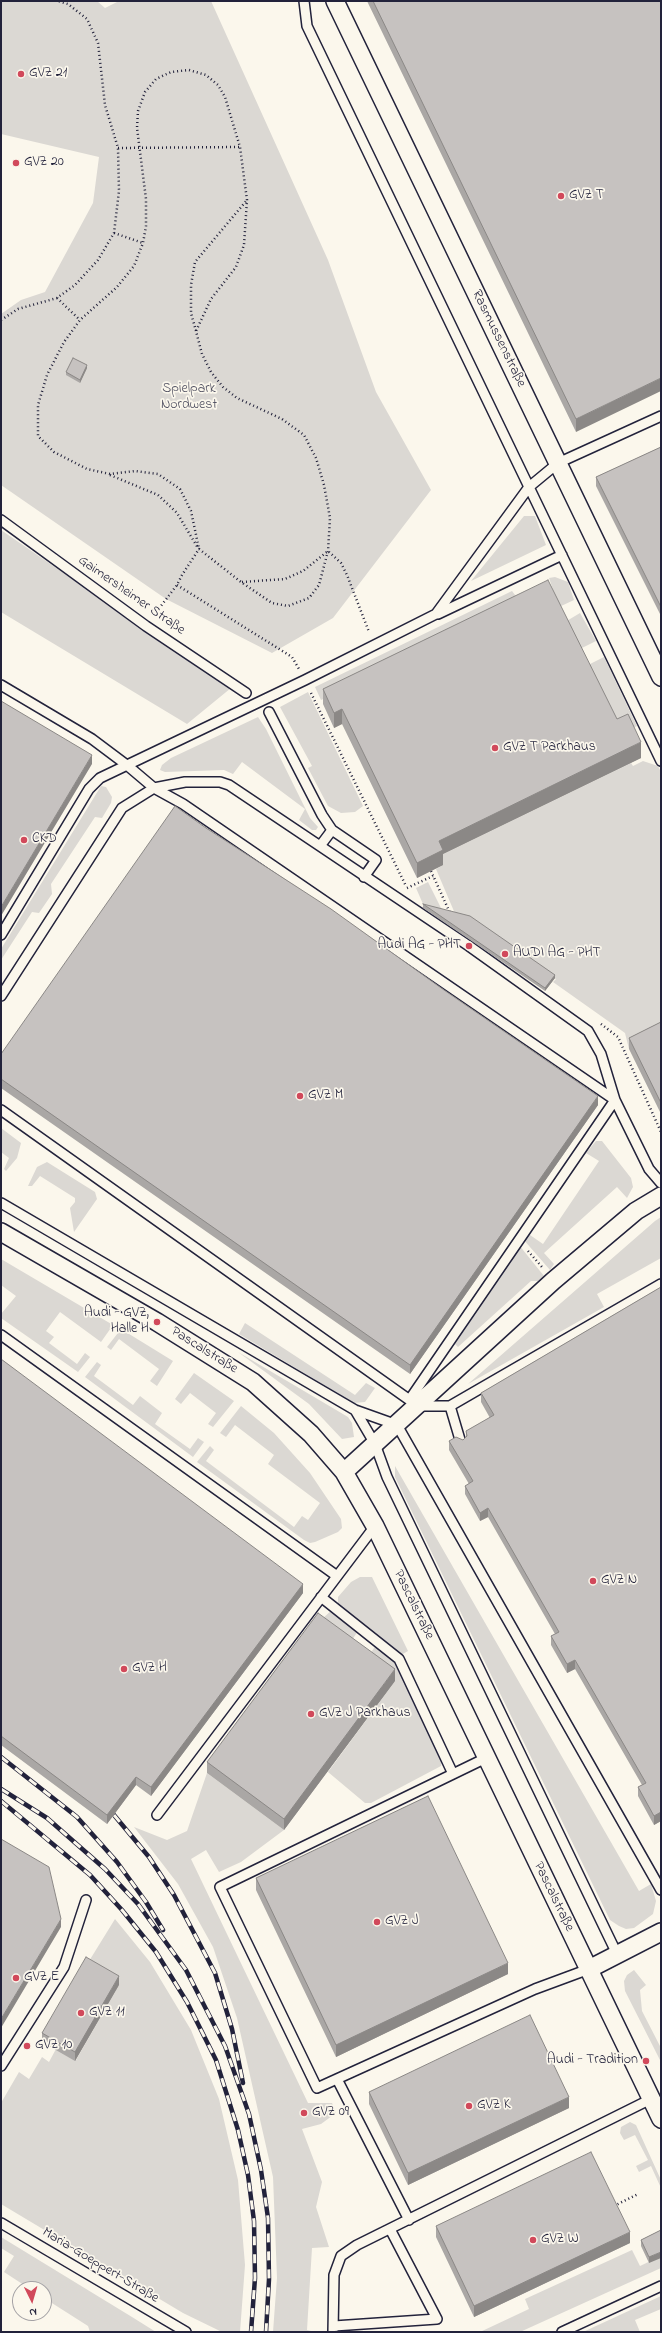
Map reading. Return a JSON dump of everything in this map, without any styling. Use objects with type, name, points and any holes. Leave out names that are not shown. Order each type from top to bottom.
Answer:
[{"type":"street","name":"Rasmussenstraße","points":[[335,1],[661,677]]},
{"type":"street","points":[[344,1472],[397,1425],[414,1403],[553,1281],[636,1211],[661,1196]]},
{"type":"street","name":"Pascalstraße","points":[[1,1232],[170,1330],[253,1382],[312,1434],[344,1472],[375,1526],[661,2119]]},
{"type":"street","points":[[589,1969],[661,1932]]},
{"type":"lane","points":[[304,1],[307,26],[661,761]]},
{"type":"lane","points":[[436,614],[529,487],[558,464],[661,416]]},
{"type":"lane","name":"Gaimersheimer Straße","points":[[1,520],[146,626],[246,693]]},
{"type":"lane","points":[[1,935],[89,789],[100,778],[128,766],[305,680],[436,614],[562,555]]},
{"type":"lane","points":[[1,685],[92,739],[154,788],[190,809],[615,1100]]},
{"type":"lane","points":[[269,712],[322,815],[332,830],[376,860],[364,877]]},
{"type":"lane","points":[[1,996],[122,808],[154,788],[167,784],[204,781],[229,785],[588,1031],[600,1054],[615,1100],[649,1169],[661,1183]]},
{"type":"lane","points":[[320,846],[332,830]]},
{"type":"lane","points":[[414,1403],[520,1241],[615,1100]]},
{"type":"lane","points":[[1,1110],[414,1403],[450,1406],[661,1284]]},
{"type":"lane","points":[[1,1203],[355,1410],[397,1425],[661,1890]]},
{"type":"lane","points":[[1,1335],[337,1576]]},
{"type":"lane","points":[[450,1406],[461,1443]]},
{"type":"lane","points":[[355,1410],[375,1444],[387,1477],[617,1954]]},
{"type":"lane","points":[[157,1815],[375,1526]]},
{"type":"lane","points":[[321,1597],[399,1658],[453,1774]]},
{"type":"lane","points":[[486,1758],[220,1887],[317,2088],[536,1989],[589,1969]]},
{"type":"lane","points":[[1,2066],[64,1967],[86,1900]]},
{"type":"lane","points":[[338,2079],[409,2220]]},
{"type":"lane","points":[[390,2229],[437,2319],[334,2329],[334,2275],[341,2256],[390,2229],[651,2099]]},
{"type":"lane","name":"Maria-Goeppert-Straße","points":[[1,2223],[124,2297],[186,2332]]},
{"type":"lane","points":[[562,2332],[661,2286]]},
{"type":"path","points":[[1,320],[18,310],[57,298],[75,285],[98,260],[114,233],[118,191],[118,148],[105,104],[98,42],[87,19],[68,4],[58,1]]},
{"type":"path","points":[[196,332],[211,299],[236,267],[244,245],[247,200],[240,147],[234,122],[218,85],[206,75],[189,70],[171,72],[156,79],[145,92],[138,111],[137,128],[146,199],[146,226],[143,243],[134,266],[118,287],[80,320],[64,342],[47,375],[38,405],[38,436],[54,452],[87,469],[110,474],[158,495],[177,513],[200,550],[241,582],[272,603],[288,606],[299,603],[309,598],[319,585],[328,551],[330,518],[324,485],[316,458],[304,436],[282,419],[237,398],[224,387],[211,372],[202,354],[196,332],[191,313],[191,285],[195,262],[247,200]]},
{"type":"path","points":[[118,148],[240,147]]},
{"type":"path","points":[[114,233],[143,243]]},
{"type":"path","points":[[57,298],[80,320]]},
{"type":"path","points":[[110,474],[135,471],[158,474],[180,489],[192,511],[200,550],[182,575],[177,585],[146,626]]},
{"type":"path","points":[[241,582],[285,579],[304,571],[328,551]]},
{"type":"path","points":[[328,551],[340,563],[347,575],[374,646]]},
{"type":"path","points":[[177,585],[292,657],[305,680],[407,888],[410,898],[406,905]]},
{"type":"path","points":[[431,871],[450,914]]},
{"type":"path","points":[[407,888],[433,876]]},
{"type":"path","points":[[520,1241],[553,1281]]},
{"type":"path","points":[[612,2208],[638,2194]]},
{"type":"green space","name":"Spielpark Nordwest","points":[[1,1],[97,1],[105,8],[119,1],[211,1],[328,260],[376,392],[431,490],[333,618],[272,653],[166,599],[1,485],[1,314],[21,300],[45,292],[93,203],[99,157],[1,134]]},
{"type":"green space","points":[[524,516],[535,516],[546,545],[471,581]]},
{"type":"green space","points":[[1,530],[231,688],[187,724],[1,612]]},
{"type":"green space","points":[[555,577],[568,582],[574,600],[559,607],[549,578]]},
{"type":"green space","points":[[512,591],[524,607],[321,700],[315,687]]},
{"type":"green space","points":[[580,613],[596,641],[580,649],[565,622]]},
{"type":"green space","points":[[604,657],[637,726],[617,735],[584,667]]},
{"type":"green space","points":[[308,692],[363,806],[355,812],[341,813],[328,806],[308,768],[312,766],[280,707]]},
{"type":"green space","points":[[258,717],[266,729],[310,818],[318,827],[316,830],[312,830],[299,820],[305,809],[242,762],[233,774],[224,770],[165,772],[160,770],[162,765],[171,758]]},
{"type":"green space","points":[[643,761],[658,766],[661,772],[661,1034],[629,1049],[625,1033],[553,982],[556,979],[470,919],[456,916],[436,869],[443,865],[439,856],[631,763],[633,766]]},
{"type":"green space","points":[[101,786],[106,787],[112,797],[111,803],[102,818],[95,817],[51,884],[52,894],[39,913],[32,912],[1,960],[1,949]]},
{"type":"green space","points":[[428,882],[444,914],[439,921],[423,904],[416,888]]},
{"type":"green space","points":[[1,1128],[21,1143],[17,1158],[6,1171],[4,1169],[9,1158],[1,1152]]},
{"type":"green space","points":[[596,1141],[602,1141],[631,1178],[633,1187],[627,1198],[617,1187],[544,1253],[554,1264],[550,1270],[523,1239],[527,1234],[543,1244],[599,1161],[586,1153]]},
{"type":"green space","points":[[47,1162],[95,1192],[97,1199],[74,1232],[70,1208],[75,1202],[75,1198],[40,1176],[32,1186],[28,1186],[37,1167]]},
{"type":"green space","points":[[661,1217],[661,1258],[597,1294],[604,1307],[468,1384],[655,1221]]},
{"type":"green space","points":[[519,1245],[544,1276],[538,1281],[531,1281],[458,1347],[455,1344],[512,1261],[511,1256]]},
{"type":"green space","points":[[1,1259],[113,1325],[101,1342],[60,1312],[46,1331],[54,1337],[49,1343],[77,1364],[85,1353],[90,1357],[78,1372],[1,1318],[1,1314],[16,1296],[1,1285]]},
{"type":"green space","points":[[245,1323],[355,1395],[366,1383],[375,1388],[365,1402],[354,1403],[239,1334]]},
{"type":"green space","points":[[121,1329],[173,1361],[157,1386],[150,1381],[159,1369],[119,1339],[111,1350],[107,1347]]},
{"type":"green space","points":[[238,1352],[348,1417],[352,1423],[354,1437],[342,1439],[309,1404]]},
{"type":"green space","points":[[97,1362],[101,1365],[94,1376],[133,1405],[140,1396],[162,1413],[155,1424],[190,1449],[198,1438],[204,1442],[193,1457],[85,1377]]},
{"type":"green space","points":[[194,1373],[234,1401],[213,1427],[208,1424],[216,1413],[190,1393],[181,1404],[175,1399]]},
{"type":"green space","points":[[241,1406],[274,1433],[310,1473],[341,1519],[342,1528],[338,1532],[310,1543],[197,1462],[210,1446],[214,1450],[206,1461],[294,1527],[302,1516],[308,1520],[320,1503],[268,1464],[274,1455],[235,1425],[226,1437],[220,1433]]},
{"type":"green space","points":[[395,1466],[639,1891],[651,1884],[656,1901],[653,1914],[634,1928],[626,1929],[610,1920],[395,1477]]},
{"type":"green space","points":[[360,1577],[372,1577],[408,1651],[401,1655],[338,1606],[338,1597],[351,1582]]},
{"type":"green space","points":[[332,1610],[358,1631],[352,1640],[322,1619]]},
{"type":"green space","points":[[376,1645],[393,1658],[442,1761],[441,1766],[371,1803],[365,1803],[328,1772],[395,1681],[366,1660]]},
{"type":"green space","points":[[207,1773],[284,1830],[241,1862],[219,1872],[206,1850],[191,1859],[308,2103],[332,2103],[336,2113],[321,2124],[302,2129],[322,2182],[316,2207],[329,2247],[312,2248],[307,2330],[315,2332],[273,2332],[277,2278],[273,2177],[237,2018],[213,1947],[178,1884],[134,1827],[167,1840],[187,1831]]},
{"type":"green space","points":[[115,1919],[150,1962],[191,2030],[219,2099],[238,2180],[245,2265],[240,2332],[222,2332],[183,2313],[1,2204],[1,2103],[19,2072],[29,2079],[42,2057],[49,2062],[56,2049],[76,2060],[119,1985],[86,1966]]},
{"type":"green space","points":[[634,1970],[646,1985],[640,1990],[642,2011],[661,2048],[661,2062],[625,1991],[624,1981],[627,1975]]},
{"type":"green space","points":[[630,2122],[636,2125],[661,2180],[661,2188],[651,2166],[639,2172],[636,2166],[648,2160],[635,2135],[624,2140],[620,2133],[621,2127]]},
{"type":"green space","points":[[1,2237],[156,2332],[90,2332],[88,2326],[52,2303],[52,2281],[18,2281],[4,2272],[14,2256],[1,2248]]},
{"type":"green space","points":[[632,2250],[640,2266],[661,2256],[661,2268],[520,2332],[480,2332],[529,2309],[525,2299]]},
{"type":"green space","points":[[661,2296],[661,2309],[635,2320],[640,2332],[583,2332]]},
{"type":"building","name":"GVZ T","points":[[373,1],[661,1],[661,378],[576,419]]},
{"type":"building","points":[[73,358],[87,365],[80,380],[66,372]]},
{"type":"building","points":[[661,447],[661,607],[596,477]]},
{"type":"building","name":"GVZ T Parkhaus","points":[[548,580],[617,719],[628,714],[641,742],[439,841],[443,850],[417,863],[342,709],[334,713],[323,689]]},
{"type":"building","name":"CKD","points":[[1,701],[92,755],[1,907]]},
{"type":"building","name":"GVZ M","points":[[175,806],[206,828],[331,909],[444,990],[598,1096],[410,1365],[1,1079],[1,1054]]},
{"type":"building","name":"AUDI AG - PHT","points":[[423,904],[470,916],[555,975],[545,988]]},
{"type":"building","points":[[661,1022],[661,1103],[629,1038]]},
{"type":"building","name":"GVZ N","points":[[661,1287],[661,1812],[654,1816],[638,1787],[646,1783],[575,1660],[567,1664],[551,1636],[559,1632],[488,1508],[480,1513],[465,1486],[473,1481],[449,1441],[456,1437],[463,1440],[467,1436],[466,1431],[494,1415],[481,1393]]},
{"type":"building","name":"GVZ H","points":[[1,1359],[303,1584],[151,1787],[136,1777],[107,1815],[1,1736]]},
{"type":"building","name":"GVZ J Parkhaus","points":[[318,1613],[395,1669],[284,1819],[207,1762]]},
{"type":"building","name":"GVZ J","points":[[428,1796],[508,1963],[336,2045],[256,1878]]},
{"type":"building","name":"GVZ E","points":[[1,1839],[49,1867],[61,1919],[1,2019]]},
{"type":"building","name":"GVZ 11","points":[[86,1957],[119,1976],[75,2052],[42,2033]]},
{"type":"building","name":"GVZ K","points":[[530,2015],[569,2097],[408,2173],[369,2092]]},
{"type":"building","name":"GVZ W","points":[[591,2152],[630,2232],[474,2306],[436,2226]]},
{"type":"building","points":[[661,2230],[661,2252],[649,2257],[641,2240]]},
{"type":"railway","points":[[1,1757],[77,1817],[117,1862],[146,1902],[163,1930]]},
{"type":"railway","points":[[1,1789],[47,1818],[105,1869],[138,1904],[186,1970],[225,2046],[249,2114],[261,2170],[268,2218],[269,2279],[266,2332]]},
{"type":"railway","points":[[1,1801],[90,1875],[122,1910],[156,1952],[187,2002],[216,2060],[238,2130],[248,2175],[254,2221],[255,2278],[251,2332]]},
{"type":"railway","points":[[114,1815],[149,1857],[174,1895],[215,1973],[232,2029],[243,2083]]},
{"type":"place","name":"GVZ 21","points":[[21,74]]},
{"type":"place","name":"GVZ 20","points":[[16,163]]},
{"type":"place","name":"GVZ T","points":[[561,196]]},
{"type":"place","name":"GVZ T Parkhaus","points":[[495,748]]},
{"type":"place","name":"CKD","points":[[24,840]]},
{"type":"place","name":"Audi AG - PHT","points":[[469,946]]},
{"type":"place","name":"AUDI AG - PHT","points":[[505,954]]},
{"type":"place","name":"GVZ M","points":[[300,1096]]},
{"type":"place","name":"Audi - GVZ, Halle H","points":[[157,1322]]},
{"type":"place","name":"GVZ N","points":[[593,1581]]},
{"type":"place","name":"GVZ H","points":[[124,1669]]},
{"type":"place","name":"GVZ J Parkhaus","points":[[311,1714]]},
{"type":"place","name":"GVZ J","points":[[377,1922]]},
{"type":"place","name":"GVZ E","points":[[16,1978]]},
{"type":"place","name":"GVZ 11","points":[[81,2013]]},
{"type":"place","name":"GVZ 10","points":[[27,2046]]},
{"type":"place","name":"Audi - Tradition","points":[[646,2061]]},
{"type":"place","name":"GVZ K","points":[[469,2106]]},
{"type":"place","name":"GVZ 09","points":[[304,2113]]},
{"type":"place","name":"GVZ W","points":[[533,2240]]}]
